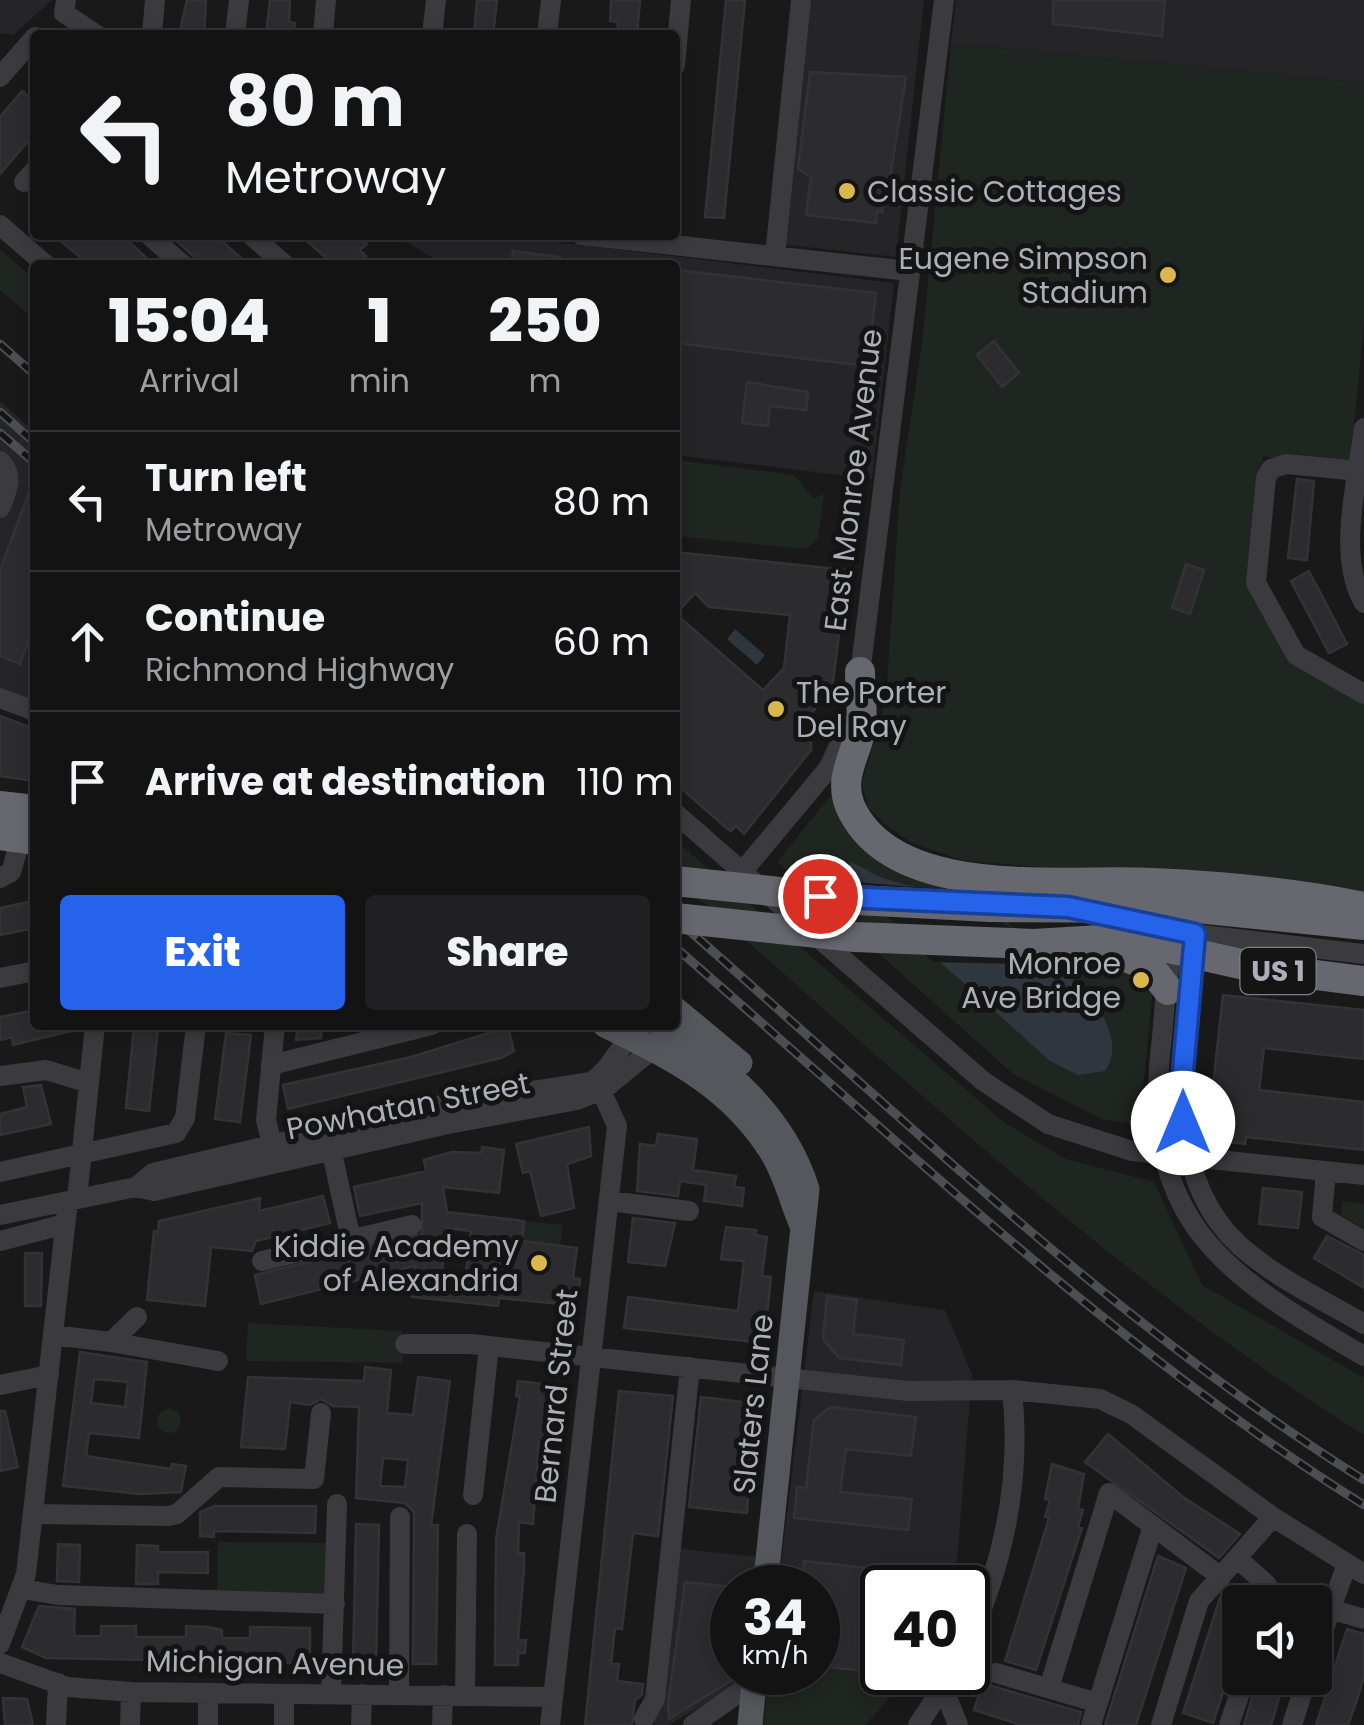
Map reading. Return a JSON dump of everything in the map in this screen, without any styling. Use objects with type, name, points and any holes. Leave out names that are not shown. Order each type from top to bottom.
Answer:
[{"type":"highway","points":[[860,672],[860,732],[849,761],[847,796],[860,821],[904,857],[944,872],[989,880],[1151,883],[1364,907]]},
{"type":"highway","points":[[0,806],[30,809]]},
{"type":"highway","name":"US 1","points":[[680,882],[857,900],[1068,907],[1364,982]]},
{"type":"highway","name":"US 1","points":[[680,919],[854,936],[1034,944],[1087,944],[1364,925]]},
{"type":"highway","points":[[1087,944],[1141,962],[1163,979],[1168,990]]},
{"type":"main road","points":[[680,1013],[737,1059],[776,1111],[790,1143]]},
{"type":"main road","name":"Slaters Lane","points":[[641,1030],[720,1066],[790,1143],[808,1190],[768,1565]]},
{"type":"main road","name":"Slaters Lane","points":[[641,1030],[743,1115],[772,1152],[803,1228]]},
{"type":"main road","points":[[750,1725],[753,1695]]},
{"type":"street","points":[[152,30],[155,0]]},
{"type":"street","points":[[236,30],[239,0]]},
{"type":"street","points":[[323,30],[326,0]]},
{"type":"street","points":[[433,30],[436,0]]},
{"type":"street","points":[[548,30],[551,0]]},
{"type":"street","points":[[679,30],[682,0]]},
{"type":"street","points":[[775,256],[801,0]]},
{"type":"street","name":"East Monroe Avenue","points":[[742,872],[835,758],[849,724],[860,672],[944,0]]},
{"type":"street","points":[[46,30],[68,11],[91,30]]},
{"type":"street","points":[[0,78],[30,44]]},
{"type":"street","points":[[0,225],[40,260]]},
{"type":"street","points":[[155,240],[177,260]]},
{"type":"street","points":[[257,240],[279,260]]},
{"type":"street","points":[[665,240],[909,271]]},
{"type":"street","points":[[1364,428],[1359,472],[1357,591],[1364,603]]},
{"type":"street","points":[[0,461],[8,472],[9,484],[0,508]]},
{"type":"street","points":[[1359,472],[1286,464],[1271,469],[1266,478],[1256,580],[1296,656],[1364,694]]},
{"type":"street","points":[[0,698],[30,709]]},
{"type":"street","points":[[680,818],[983,1081],[1026,1112],[1083,1138],[1166,1156],[1364,1175]]},
{"type":"street","points":[[0,878],[11,872],[19,837]]},
{"type":"street","points":[[1188,935],[1168,990],[1157,1098],[1166,1156],[1186,1212],[1230,1269],[1274,1303],[1364,1356]]},
{"type":"street","points":[[1188,935],[1364,954]]},
{"type":"street","points":[[1188,935],[1182,1097],[1191,1158],[1206,1200],[1232,1237],[1268,1267],[1364,1324]]},
{"type":"street","points":[[0,978],[30,972]]},
{"type":"street","points":[[0,1644],[22,1589],[34,1514],[66,1224],[82,1154],[94,1030]]},
{"type":"street","points":[[0,1172],[166,1136],[182,1127],[195,1030]]},
{"type":"street","points":[[274,1154],[266,1120],[276,1030]]},
{"type":"street","points":[[272,1065],[412,1030]]},
{"type":"street","points":[[600,1084],[641,1030]]},
{"type":"street","name":"Powhatan Street","points":[[7,1213],[136,1186],[154,1191],[330,1141],[544,1109],[600,1084],[641,1030]]},
{"type":"street","points":[[0,1076],[46,1070],[89,1082]]},
{"type":"street","name":"Bernard Street","points":[[550,1725],[617,1126],[600,1084]]},
{"type":"street","points":[[330,1141],[351,1240]]},
{"type":"street","points":[[1326,1171],[1322,1217],[1364,1241]]},
{"type":"street","points":[[609,1201],[689,1212]]},
{"type":"street","points":[[7,1213],[9,1239],[66,1224]]},
{"type":"street","points":[[262,1260],[412,1226]]},
{"type":"street","points":[[111,1342],[137,1318]]},
{"type":"street","points":[[53,1335],[218,1361]]},
{"type":"street","points":[[405,1344],[489,1346],[908,1391],[1081,1394],[1114,1404],[1274,1517],[1356,1569],[1332,1605]]},
{"type":"street","points":[[473,1495],[489,1346]]},
{"type":"street","points":[[644,1719],[655,1700],[690,1367]]},
{"type":"street","points":[[0,1385],[48,1374]]},
{"type":"street","points":[[990,1580],[1005,1537],[1017,1455],[1012,1390]]},
{"type":"street","points":[[34,1514],[169,1516],[177,1514],[219,1477],[324,1480],[321,1414]]},
{"type":"street","points":[[1049,1688],[1109,1493],[1220,1576]]},
{"type":"street","points":[[331,1694],[337,1504]]},
{"type":"street","points":[[399,1694],[400,1517]]},
{"type":"street","points":[[1161,1725],[1200,1600],[1274,1517]]},
{"type":"street","points":[[1092,1725],[1153,1526]]},
{"type":"street","points":[[442,1725],[454,1695],[467,1534]]},
{"type":"street","points":[[1237,1558],[1267,1585]]},
{"type":"street","points":[[22,1589],[335,1604]]},
{"type":"street","points":[[1332,1610],[1364,1619]]},
{"type":"street","name":"Michigan Avenue","points":[[0,1663],[58,1683],[131,1692],[553,1697]]},
{"type":"street","points":[[996,1672],[1098,1703]]},
{"type":"street","points":[[56,1725],[58,1683]]},
{"type":"street","points":[[130,1725],[131,1692]]},
{"type":"street","points":[[208,1693],[208,1725]]},
{"type":"street","points":[[284,1694],[284,1725]]},
{"type":"street","points":[[361,1725],[362,1694]]},
{"type":"street","points":[[692,1725],[731,1695]]},
{"type":"street","points":[[918,1725],[938,1695]]},
{"type":"street","points":[[951,1695],[958,1725]]},
{"type":"street","points":[[1229,1725],[1239,1695]]},
{"type":"street","points":[[1292,1725],[1302,1695]]},
{"type":"shaded area","points":[[0,0],[52,0],[13,35],[0,33]]},
{"type":"shaded area","points":[[806,0],[924,0],[896,257],[779,244]]},
{"type":"shaded area","points":[[956,0],[1364,0],[1364,83],[951,43]]},
{"type":"shaded area","points":[[951,43],[1364,83],[1364,323],[1350,466],[1263,456],[1248,584],[1291,662],[1364,701],[1364,893],[965,861],[910,842],[868,807],[862,784],[886,698],[900,489],[922,344]]},
{"type":"shaded area","points":[[403,240],[539,240],[894,283],[872,479],[680,456],[680,260],[437,260]]},
{"type":"shaded area","points":[[0,249],[30,276],[30,316],[0,290]]},
{"type":"shaded area","points":[[0,401],[30,428],[30,699],[0,687]]},
{"type":"shaded area","points":[[680,461],[794,475],[813,498],[824,494],[818,538],[806,549],[680,536]]},
{"type":"shaded area","points":[[735,629],[765,655],[757,665],[727,639]]},
{"type":"shaded area","points":[[832,794],[969,889],[1058,965],[1108,966],[1129,973],[1153,990],[1141,1110],[1136,1124],[1104,1120],[1013,1074],[777,862]]},
{"type":"shaded area","points":[[680,844],[1005,1123],[1066,1159],[1154,1182],[1202,1285],[1364,1378],[1364,1435],[1182,1309],[1094,1241],[680,882]]},
{"type":"shaded area","points":[[851,862],[885,879],[960,903],[1056,965],[1104,1019],[1112,1046],[1105,1071],[1078,1075],[1050,1061],[929,952],[856,877],[849,868]]},
{"type":"shaded area","points":[[1342,1201],[1364,1204],[1364,1228],[1341,1215]]},
{"type":"shaded area","points":[[524,1221],[563,1225],[560,1246],[522,1241]]},
{"type":"shaded area","points":[[814,1291],[945,1310],[972,1374],[955,1565],[860,1565],[860,1672],[840,1670],[840,1565],[781,1565]]},
{"type":"shaded area","points":[[248,1323],[402,1331],[403,1363],[246,1361]]},
{"type":"shaded area","points":[[169,1409],[178,1412],[178,1430],[169,1433],[160,1430],[157,1421],[160,1412]]},
{"type":"shaded area","points":[[218,1542],[327,1543],[327,1599],[217,1597]]},
{"type":"shaded area","points":[[673,1548],[758,1557],[757,1565],[710,1565],[710,1695],[720,1695],[669,1725],[654,1725]]},
{"type":"shaded area","points":[[840,1670],[860,1672],[860,1695],[892,1695],[865,1725],[764,1725],[766,1695],[840,1695]]},
{"type":"pier","points":[[854,882],[941,889],[1015,930],[1058,965],[932,962]]},
{"type":"building","points":[[187,0],[206,0],[204,30],[180,30]]},
{"type":"building","points":[[270,0],[290,0],[289,22],[295,23],[294,30],[267,30]]},
{"type":"building","points":[[477,0],[497,0],[494,30],[474,30]]},
{"type":"building","points":[[611,0],[640,0],[637,30],[617,30],[618,22],[610,21]]},
{"type":"building","points":[[726,0],[745,0],[724,218],[705,217]]},
{"type":"building","points":[[1053,0],[1165,0],[1162,36],[1053,24]]},
{"type":"building","points":[[810,72],[906,77],[890,179],[886,178],[882,212],[877,211],[876,223],[806,215],[811,177],[798,169]]},
{"type":"building","points":[[22,91],[30,98],[30,139],[0,174],[0,117]]},
{"type":"building","points":[[59,240],[127,240],[149,260],[84,260]]},
{"type":"building","points":[[176,240],[221,240],[243,260],[198,260]]},
{"type":"building","points":[[306,240],[363,240],[367,244],[360,250],[366,256],[362,260],[328,260]]},
{"type":"building","points":[[513,251],[560,257],[560,260],[512,260]]},
{"type":"building","points":[[680,270],[876,293],[867,366],[680,344]]},
{"type":"building","points":[[994,341],[1019,373],[1002,387],[977,355]]},
{"type":"building","points":[[747,382],[808,392],[806,410],[770,406],[768,426],[742,423]]},
{"type":"building","points":[[1297,479],[1314,481],[1307,560],[1288,558]]},
{"type":"building","points":[[30,490],[30,636],[20,664],[0,656],[0,570]]},
{"type":"building","name":"The Porter Del Ray","points":[[680,553],[847,570],[832,690],[797,729],[811,743],[811,750],[744,834],[736,826],[731,831],[680,787],[680,617],[763,690],[784,668],[790,615],[709,607],[695,593],[680,610]]},
{"type":"building","points":[[1186,564],[1204,570],[1190,614],[1172,608]]},
{"type":"building","points":[[1309,571],[1347,644],[1329,653],[1291,581]]},
{"type":"building","points":[[0,716],[30,727],[30,780],[0,776]]},
{"type":"building","points":[[30,901],[30,929],[0,935],[0,908]]},
{"type":"building","points":[[1223,995],[1364,1010],[1364,1059],[1264,1048],[1259,1090],[1364,1102],[1364,1150],[1246,1137],[1245,1144],[1207,1140]]},
{"type":"building","points":[[30,1011],[30,1030],[75,1030],[13,1045],[12,1037],[0,1040],[0,1017]]},
{"type":"building","points":[[134,1030],[158,1030],[149,1111],[126,1108]]},
{"type":"building","points":[[297,1030],[322,1030],[321,1038],[296,1040]]},
{"type":"building","points":[[498,1030],[509,1030],[514,1051],[501,1058],[288,1109],[283,1085],[411,1057]]},
{"type":"building","points":[[226,1033],[251,1035],[240,1122],[215,1119]]},
{"type":"building","points":[[41,1085],[51,1124],[0,1135],[0,1114],[27,1107],[23,1087]]},
{"type":"building","points":[[589,1127],[591,1156],[567,1164],[574,1208],[541,1216],[530,1171],[523,1173],[516,1144]]},
{"type":"building","points":[[658,1134],[697,1139],[693,1170],[736,1176],[734,1187],[744,1188],[742,1206],[704,1201],[706,1185],[680,1181],[678,1196],[637,1191],[640,1144],[656,1146]]},
{"type":"building","points":[[482,1147],[504,1150],[499,1193],[443,1187],[447,1212],[524,1221],[522,1241],[577,1248],[573,1278],[580,1279],[578,1297],[572,1297],[571,1305],[499,1298],[498,1306],[412,1297],[415,1266],[261,1304],[255,1275],[422,1234],[422,1203],[360,1216],[354,1187],[426,1171],[424,1160],[452,1152],[481,1153]],"holes":[[[447,1228],[471,1231],[464,1289],[440,1286]]]},
{"type":"building","points":[[1263,1188],[1302,1192],[1298,1228],[1259,1224]]},
{"type":"building","points":[[323,1196],[330,1223],[256,1241],[252,1251],[211,1247],[205,1306],[147,1300],[154,1231],[158,1232],[159,1221],[260,1198],[259,1211]]},
{"type":"building","points":[[633,1218],[675,1223],[665,1266],[628,1262]]},
{"type":"building","points":[[726,1227],[756,1230],[755,1235],[767,1237],[762,1276],[771,1277],[764,1343],[624,1328],[628,1297],[738,1311],[744,1261],[721,1259]]},
{"type":"building","points":[[1327,1236],[1364,1255],[1364,1288],[1314,1258]]},
{"type":"building","points":[[25,1253],[42,1253],[41,1306],[25,1306]]},
{"type":"building","points":[[827,1296],[857,1300],[853,1334],[904,1340],[901,1365],[839,1358],[823,1339]]},
{"type":"building","points":[[80,1352],[147,1362],[139,1438],[89,1433],[86,1456],[171,1469],[172,1464],[186,1466],[181,1492],[140,1494],[63,1486]],"holes":[[[94,1379],[128,1382],[125,1407],[91,1403]]]},
{"type":"building","points":[[365,1367],[391,1370],[387,1413],[413,1415],[418,1377],[450,1381],[431,1525],[438,1525],[436,1664],[413,1664],[414,1512],[405,1503],[356,1498],[359,1407],[333,1406],[321,1399],[310,1405],[290,1402],[285,1449],[241,1447],[248,1377],[364,1381]],"holes":[[[383,1458],[408,1460],[405,1487],[380,1486]]]},
{"type":"building","points":[[518,1381],[550,1385],[544,1442],[539,1441],[533,1524],[519,1522],[518,1553],[524,1553],[524,1569],[518,1640],[526,1640],[525,1653],[518,1653],[518,1665],[495,1665],[496,1539],[520,1397],[516,1396]]},
{"type":"building","points":[[619,1391],[673,1396],[658,1536],[633,1533],[622,1629],[615,1628],[611,1664],[619,1664],[617,1681],[643,1684],[642,1695],[635,1700],[632,1725],[585,1725]]},
{"type":"building","points":[[701,1397],[760,1404],[757,1432],[751,1432],[747,1513],[689,1507]]},
{"type":"building","points":[[830,1407],[916,1417],[911,1456],[846,1449],[840,1492],[912,1499],[908,1530],[794,1518],[797,1487],[806,1488],[814,1420]]},
{"type":"building","points":[[0,1411],[5,1411],[18,1467],[0,1471]]},
{"type":"building","points":[[1108,1434],[1183,1497],[1240,1534],[1219,1558],[1085,1462]]},
{"type":"building","points":[[1052,1464],[1084,1474],[1078,1509],[1083,1510],[1078,1527],[1082,1528],[1036,1670],[1005,1661],[1049,1518],[1045,1517],[1050,1500],[1045,1499]]},
{"type":"building","points":[[215,1506],[316,1506],[315,1533],[214,1531],[214,1537],[200,1536],[200,1512]]},
{"type":"building","points":[[356,1524],[379,1525],[376,1664],[353,1664]]},
{"type":"building","points":[[58,1544],[80,1545],[79,1582],[57,1581]]},
{"type":"building","points":[[137,1545],[158,1546],[158,1552],[208,1552],[208,1573],[158,1572],[158,1584],[136,1584]]},
{"type":"building","points":[[1158,1556],[1186,1568],[1136,1725],[1105,1725]]},
{"type":"building","points":[[804,1561],[840,1565],[804,1565]]},
{"type":"building","points":[[840,1565],[860,1567],[860,1671],[840,1668]]},
{"type":"building","points":[[685,1582],[710,1585],[710,1694],[669,1719]]},
{"type":"building","points":[[1222,1596],[1222,1695],[1213,1723],[1183,1713]]},
{"type":"building","points":[[39,1606],[75,1609],[74,1636],[101,1636],[101,1626],[136,1626],[136,1637],[186,1637],[186,1626],[208,1627],[222,1630],[222,1638],[250,1638],[250,1627],[310,1628],[310,1663],[46,1658],[22,1647]]},
{"type":"building","points":[[1347,1629],[1364,1634],[1364,1676],[1348,1725],[1316,1725],[1326,1695],[1332,1695],[1332,1675]]},
{"type":"building","points":[[990,1684],[1081,1712],[1078,1725],[1021,1725],[974,1710],[979,1695],[990,1695]]},
{"type":"building","points":[[1253,1695],[1280,1695],[1271,1725],[1244,1725]]},
{"type":"building","points":[[3,1698],[27,1699],[33,1725],[5,1725]]},
{"type":"railway","points":[[0,344],[30,371]]},
{"type":"railway","points":[[0,412],[30,439]]},
{"type":"railway","points":[[0,433],[30,459]]},
{"type":"railway","points":[[680,922],[924,1140],[1094,1284],[1271,1419],[1364,1480]]},
{"type":"railway","points":[[680,951],[1094,1310],[1271,1444],[1364,1505]]},
{"type":"place","name":"Classic Cottages","points":[[847,191]]},
{"type":"place","name":"Eugene Simpson Stadium","points":[[1168,275]]},
{"type":"place","name":"The Porter Del Ray","points":[[776,709]]},
{"type":"place","name":"Monroe Ave Bridge","points":[[1141,980]]},
{"type":"place","name":"Kiddie Academy of Alexandria","points":[[539,1263]]},
{"type":"route","points":[[820,896],[914,904],[1068,907],[1195,934],[1182,1083],[1183,1123]]}]
